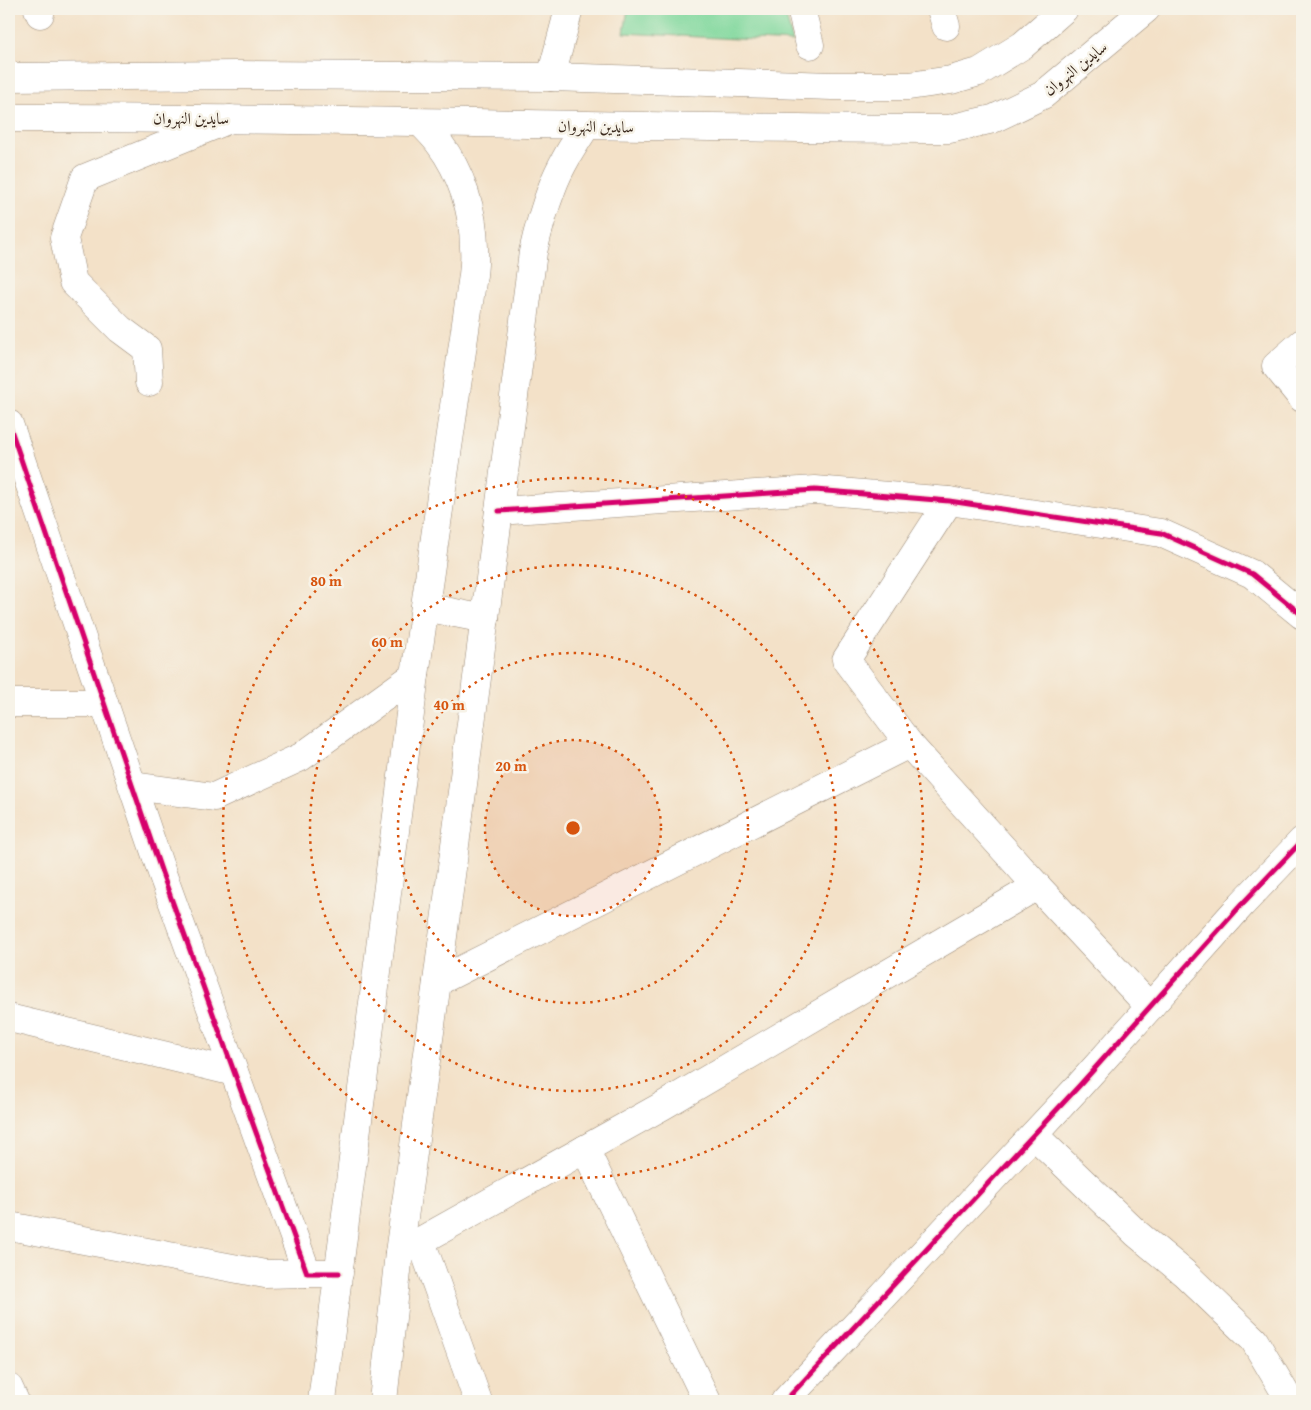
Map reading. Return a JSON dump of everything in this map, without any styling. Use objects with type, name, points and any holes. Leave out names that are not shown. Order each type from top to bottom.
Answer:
[{"type":"street","points":[[552,77],[569,9]]},
{"type":"street","points":[[801,9],[810,45]]},
{"type":"street","points":[[9,77],[237,75],[552,77],[823,86],[909,86],[951,80],[979,72],[1023,45],[1064,9]]},
{"type":"street","name":"سايدين النهروان","points":[[9,118],[230,119],[586,126],[949,129],[993,119],[1043,95],[1146,9]]},
{"type":"street","points":[[149,382],[147,349],[120,329],[73,282],[64,238],[85,178],[230,119]]},
{"type":"street","points":[[322,1401],[415,676],[473,275],[474,247],[472,220],[465,192],[454,167],[439,143],[421,123]]},
{"type":"street","points":[[383,1401],[410,1247],[437,982],[533,252],[552,186],[586,126]]},
{"type":"street","points":[[1302,343],[1276,366],[1302,398]]},
{"type":"street","points":[[9,424],[162,873],[307,1273]]},
{"type":"street","points":[[499,511],[815,490],[949,501],[1161,533],[1252,574],[1302,615]]},
{"type":"street","points":[[949,501],[846,660],[909,744],[1037,886],[1150,1007]]},
{"type":"street","points":[[425,607],[485,619]]},
{"type":"street","points":[[133,786],[214,797],[302,757],[415,676]]},
{"type":"street","points":[[9,703],[104,703]]},
{"type":"street","points":[[437,982],[909,744]]},
{"type":"street","points":[[785,1401],[1034,1135],[1242,904],[1302,841]]},
{"type":"street","points":[[410,1247],[664,1105],[1037,886]]},
{"type":"street","points":[[9,1018],[234,1072]]},
{"type":"street","points":[[1034,1135],[1136,1233],[1184,1273],[1254,1340],[1290,1401]]},
{"type":"street","points":[[585,1149],[707,1401]]},
{"type":"street","points":[[9,1226],[265,1274],[339,1273]]},
{"type":"street","points":[[410,1247],[478,1401]]},
{"type":"street","points":[[9,1388],[15,1401]]},
{"type":"green space","points":[[628,9],[784,9],[793,42],[624,33]]},
{"type":"cycle path","points":[[9,424],[162,873],[307,1273],[339,1273]]},
{"type":"cycle path","points":[[499,511],[815,490],[949,501],[1161,533],[1252,574],[1302,615]]},
{"type":"cycle path","points":[[785,1401],[1079,1086],[1242,904],[1302,841]]}]
